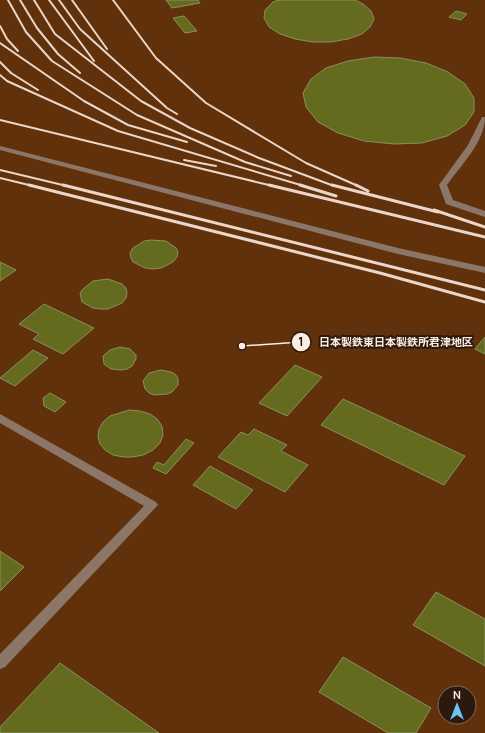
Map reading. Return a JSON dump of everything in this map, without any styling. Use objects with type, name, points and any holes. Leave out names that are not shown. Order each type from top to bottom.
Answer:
[{"type":"lane","points":[[485,119],[472,145],[443,186],[449,202],[485,214]]},
{"type":"lane","points":[[0,148],[391,249],[485,270]]},
{"type":"lane","points":[[0,418],[152,504],[0,663]]},
{"type":"shaded area","points":[[0,0],[485,0],[485,733],[0,733]]},
{"type":"building","points":[[166,0],[198,0],[200,3],[172,8]]},
{"type":"building","points":[[279,0],[355,0],[363,4],[371,11],[374,19],[370,27],[362,34],[348,39],[331,42],[313,42],[295,39],[280,34],[269,27],[264,18],[265,10],[273,2]]},
{"type":"building","points":[[456,11],[467,14],[461,20],[449,17]]},
{"type":"building","points":[[184,16],[197,31],[185,33],[173,18]]},
{"type":"building","points":[[374,57],[400,58],[426,63],[448,72],[465,84],[474,98],[474,112],[465,125],[447,136],[422,143],[394,144],[364,141],[338,133],[318,122],[306,107],[303,93],[311,79],[326,68],[348,61]]},
{"type":"building","points":[[144,241],[166,241],[176,248],[178,252],[177,257],[173,262],[161,268],[153,269],[145,268],[133,262],[130,253],[133,248]]},
{"type":"building","points":[[0,262],[16,270],[0,281]]},
{"type":"building","points":[[108,279],[122,284],[126,288],[126,298],[122,303],[108,309],[100,309],[93,308],[82,302],[80,293],[83,289],[93,281]]},
{"type":"building","points":[[44,304],[94,328],[63,354],[33,339],[39,334],[19,324]]},
{"type":"building","points":[[485,337],[485,354],[475,349]]},
{"type":"building","points":[[120,347],[130,349],[136,355],[136,359],[132,366],[127,369],[111,369],[104,364],[103,356],[110,350]]},
{"type":"building","points":[[33,350],[48,358],[15,386],[0,378]]},
{"type":"building","points":[[295,365],[322,377],[287,416],[259,403]]},
{"type":"building","points":[[161,370],[175,374],[178,378],[178,385],[172,392],[154,395],[145,389],[143,381],[149,373]]},
{"type":"building","points":[[50,393],[66,402],[55,412],[44,406],[43,398]]},
{"type":"building","points":[[343,399],[465,456],[444,485],[321,425]]},
{"type":"building","points":[[129,410],[150,414],[157,419],[162,426],[163,435],[160,443],[153,450],[143,455],[123,457],[113,455],[105,450],[100,444],[98,437],[99,429],[103,422],[110,416]]},
{"type":"building","points":[[254,429],[287,445],[281,451],[308,465],[285,492],[218,457],[241,432],[248,435]]},
{"type":"building","points":[[186,439],[194,443],[166,474],[153,468],[157,462],[164,465]]},
{"type":"building","points":[[210,466],[253,490],[236,509],[193,485]]},
{"type":"building","points":[[0,551],[24,567],[0,591]]},
{"type":"building","points":[[436,592],[485,619],[485,666],[413,625]]},
{"type":"building","points":[[343,657],[431,708],[416,733],[388,733],[319,692]]},
{"type":"building","points":[[60,663],[159,733],[0,733],[0,727]]},
{"type":"railway","points":[[8,0],[26,32],[52,61],[137,115],[245,162],[291,176]]},
{"type":"railway","points":[[20,0],[37,28],[58,54],[80,73]]},
{"type":"railway","points":[[34,0],[55,34],[141,101],[190,128],[259,158],[334,186]]},
{"type":"railway","points":[[49,0],[94,61]]},
{"type":"railway","points":[[59,0],[80,29],[167,108],[177,114]]},
{"type":"railway","points":[[72,0],[107,49]]},
{"type":"railway","points":[[113,0],[156,58],[206,103],[306,163],[358,186]]},
{"type":"railway","points":[[0,26],[7,39],[18,51]]},
{"type":"railway","points":[[0,43],[84,101],[128,125],[187,142]]},
{"type":"railway","points":[[0,62],[11,73],[38,90]]},
{"type":"railway","points":[[0,75],[7,81],[118,131],[304,186]]},
{"type":"railway","points":[[0,120],[273,186]]},
{"type":"railway","points":[[184,160],[216,166]]},
{"type":"railway","points":[[0,170],[67,186]]},
{"type":"railway","points":[[0,178],[33,186]]},
{"type":"railway","points":[[63,185],[485,290]]},
{"type":"railway","points":[[269,185],[485,237]]},
{"type":"railway","points":[[300,185],[336,196]]},
{"type":"railway","points":[[332,185],[438,212]]},
{"type":"railway","points":[[33,186],[380,273],[485,302]]},
{"type":"railway","points":[[358,186],[368,191]]},
{"type":"railway","points":[[434,210],[485,227]]},
{"type":"place","name":"日本製鉄東日本製鉄所君津地区","points":[[242,346]]}]
